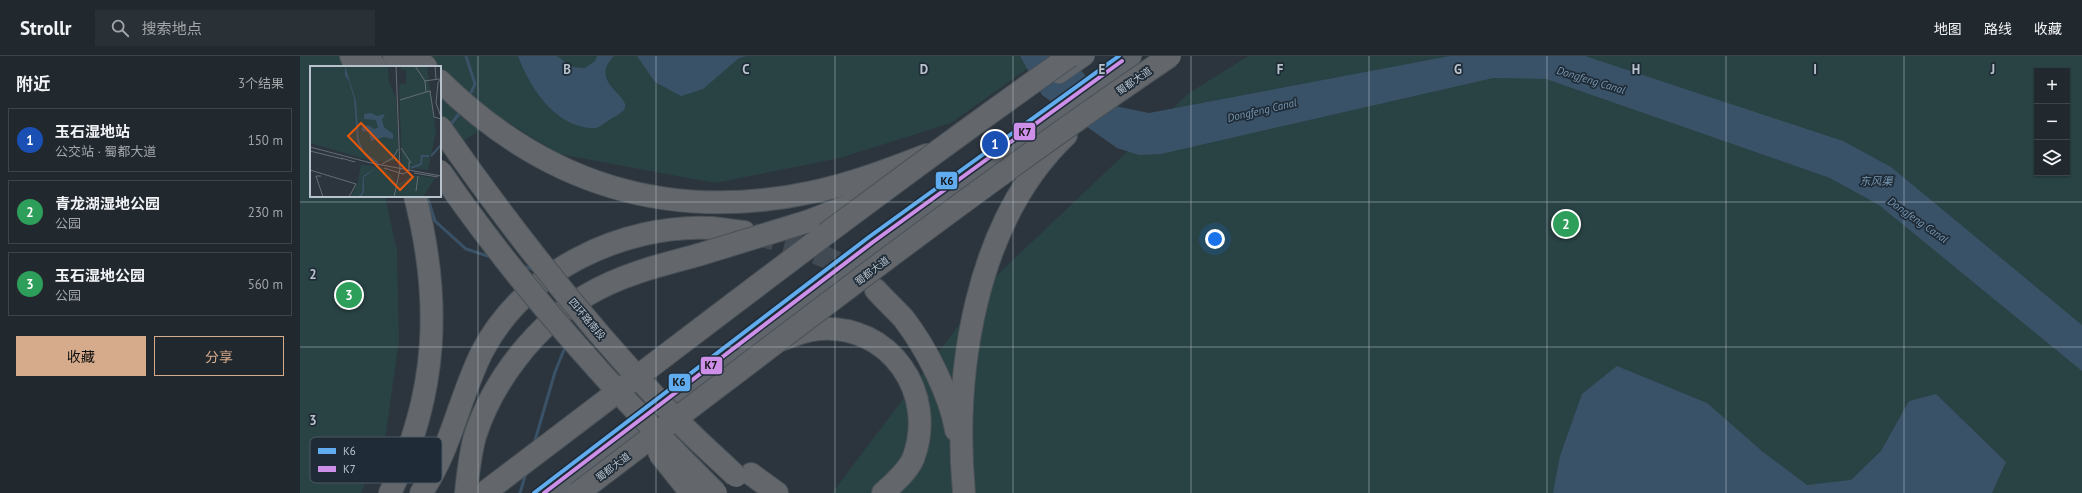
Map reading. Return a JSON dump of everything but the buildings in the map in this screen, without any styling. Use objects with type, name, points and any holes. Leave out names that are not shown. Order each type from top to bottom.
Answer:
[{"type":"highway","points":[[351,56],[356,66]]},
{"type":"highway","points":[[368,56],[374,66]]},
{"type":"highway","points":[[394,56],[399,66]]},
{"type":"highway","points":[[416,56],[425,66]]},
{"type":"highway","points":[[466,493],[475,436],[486,410],[505,374],[532,340],[558,316],[587,295],[628,277],[660,265],[810,221],[850,205],[885,186],[928,155],[1004,106],[1066,56]]},
{"type":"highway","points":[[484,493],[836,225],[966,129],[1070,56]]},
{"type":"highway","points":[[570,493],[1032,147],[1056,144],[1127,65],[1158,56]]},
{"type":"highway","name":"蜀都大道","points":[[578,493],[884,262],[1125,86],[1170,56]]},
{"type":"highway","points":[[441,82],[464,104],[504,136],[528,151],[575,174],[614,188],[654,197],[701,203],[754,202],[813,192],[872,176],[928,155]]},
{"type":"highway","name":"四环路南段","points":[[441,128],[521,240],[584,316],[665,407],[747,481],[777,493]]},
{"type":"highway","points":[[961,463],[964,391],[972,323],[987,266],[1000,231],[1027,182],[1032,147]]},
{"type":"highway","points":[[441,172],[516,271],[600,373],[691,493]]},
{"type":"highway","points":[[413,437],[420,416],[432,357],[433,315],[431,274],[423,228],[415,197]]},
{"type":"highway","points":[[442,452],[450,437],[467,385],[483,351],[504,318],[536,285],[578,257],[623,240],[674,230],[710,228],[744,232]]},
{"type":"highway","points":[[876,290],[904,319],[928,358],[946,397],[955,425],[964,493]]},
{"type":"highway","points":[[764,347],[794,335],[819,329],[846,330],[867,337],[889,352],[906,370],[915,389],[920,410],[920,437],[912,460],[898,480],[883,493]]},
{"type":"highway","points":[[600,373],[649,426],[716,493]]},
{"type":"highway","points":[[390,493],[395,483]]},
{"type":"highway","points":[[421,493],[426,483]]},
{"type":"main road","points":[[497,493],[698,339],[900,188],[1004,106],[1085,56]]},
{"type":"main road","points":[[551,493],[794,305],[1032,147],[1127,65]]},
{"type":"green space","points":[[300,56],[1045,56],[951,123],[840,158],[715,183],[559,154],[499,117],[441,156],[441,66],[310,66],[310,197],[385,197],[397,251],[399,340],[384,437],[310,437],[310,483],[365,483],[361,493],[300,493]]},
{"type":"green space","points":[[1248,56],[2082,56],[2082,493],[832,493],[996,276],[1189,93]]},
{"type":"water","points":[[518,56],[557,56],[572,67],[585,68],[595,61],[597,56],[614,56],[607,65],[606,74],[608,81],[623,99],[625,105],[624,110],[597,128],[587,128],[572,123],[552,110],[543,100],[528,78]]},
{"type":"water","points":[[637,56],[747,56],[739,58],[703,89],[681,96],[655,82]]},
{"type":"water","points":[[1020,56],[1069,56],[1110,105],[1149,113],[1450,56],[1585,56],[1843,141],[1891,167],[2082,325],[2082,371],[1879,205],[1830,178],[1546,79],[1493,78],[1161,154],[1139,155],[1117,148],[1042,95]]},
{"type":"water","points":[[1617,366],[1707,403],[1763,452],[1807,485],[1851,480],[1881,451],[1909,401],[1936,394],[2006,462],[1992,493],[1553,493],[1560,456],[1582,394]]},
{"type":"waterway","points":[[466,56],[475,84],[469,97]]},
{"type":"waterway","points":[[449,127],[461,111]]},
{"type":"waterway","points":[[427,197],[435,221],[466,249],[491,257]]},
{"type":"waterway","points":[[521,266],[533,269]]},
{"type":"waterway","points":[[534,444],[555,372],[566,345]]},
{"type":"waterway","points":[[520,493],[526,473]]},
{"type":"tunnel","points":[[753,234],[809,250],[836,262],[861,278]]},
{"type":"transit line","name":"K6","points":[[534,493],[869,237],[1119,56]]},
{"type":"transit line","name":"K7","points":[[544,493],[873,242],[1122,61]]},
{"type":"place","name":"玉石湿地站","points":[[995,144]]},
{"type":"place","name":"青龙湖湿地公园","points":[[1566,224]]},
{"type":"place","name":"玉石湿地公园","points":[[349,295]]},
{"type":"water label","name":"Dongfeng Canal","points":[[1591,80]]},
{"type":"water label","name":"Dongfeng Canal","points":[[1262,110]]},
{"type":"water label","name":"东风渠","points":[[1876,181]]},
{"type":"water label","name":"Dongfeng Canal","points":[[1918,220]]}]
